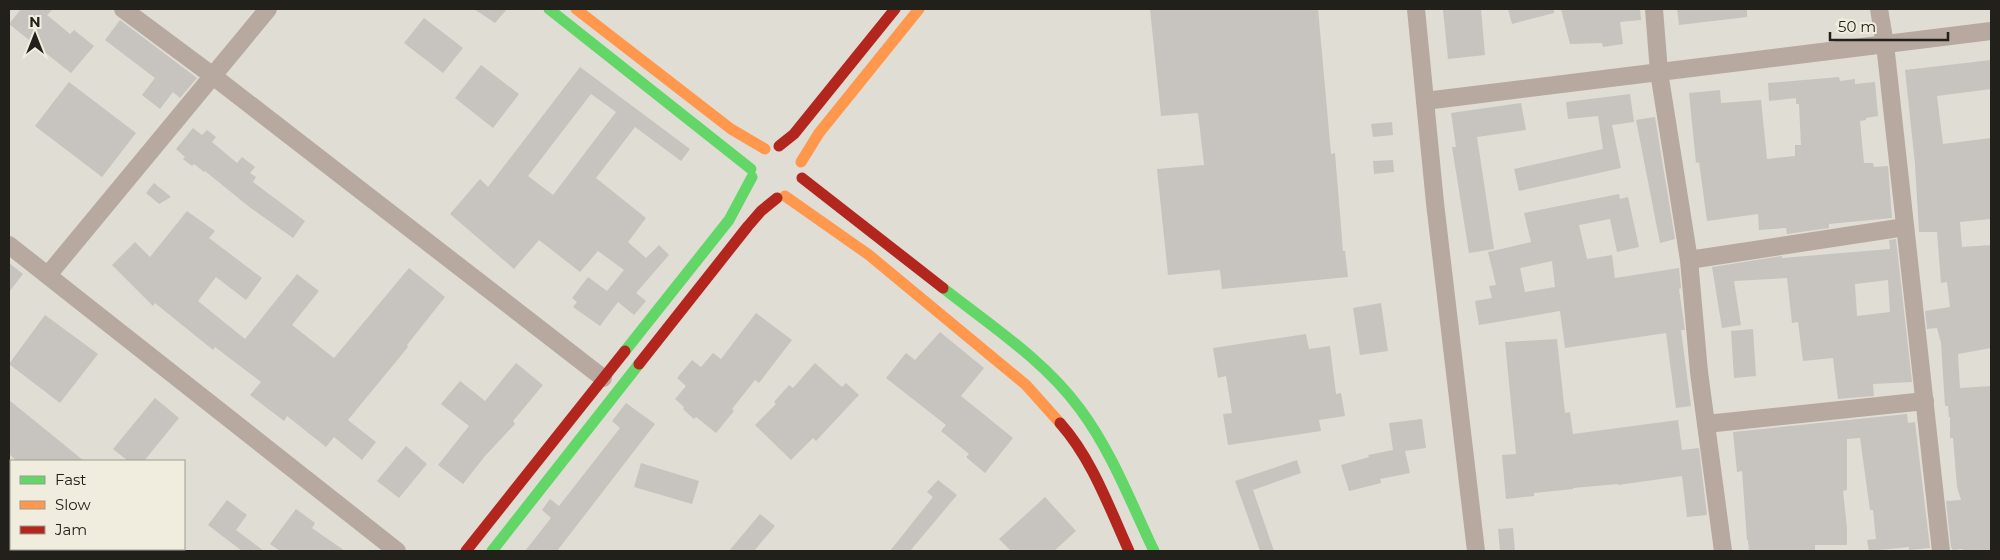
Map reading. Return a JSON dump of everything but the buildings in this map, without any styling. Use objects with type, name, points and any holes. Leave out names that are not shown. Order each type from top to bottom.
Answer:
[{"type":"main road","points":[[549,9],[751,173],[755,186],[760,192],[768,196],[781,197],[869,255],[1026,385],[1071,435],[1089,464],[1129,551]]},
{"type":"main road","points":[[576,9],[724,124],[765,149],[792,153],[819,133],[919,9]]},
{"type":"main road","points":[[895,9],[794,134],[792,153],[802,178],[842,207],[1015,346],[1046,373],[1067,395],[1091,425],[1112,462],[1154,551]]},
{"type":"main road","points":[[466,551],[729,220],[751,173],[754,161],[765,149]]},
{"type":"main road","points":[[492,551],[748,226],[761,211],[781,197],[793,193],[799,186],[802,178]]},
{"type":"street","points":[[123,9],[213,76],[603,378]]},
{"type":"street","points":[[48,275],[268,9]]},
{"type":"street","points":[[1416,9],[1476,551]]},
{"type":"street","points":[[1654,9],[1659,72],[1689,260],[1699,372],[1722,551]]},
{"type":"street","points":[[1879,9],[1885,44],[1940,551]]},
{"type":"street","points":[[1425,101],[1991,31]]},
{"type":"street","points":[[1689,260],[1905,227]]},
{"type":"street","points":[[9,245],[398,551]]},
{"type":"street","points":[[1706,424],[1925,401]]},
{"type":"traffic: fast","points":[[549,9],[751,169]]},
{"type":"traffic: fast","points":[[625,351],[729,220],[752,177]]},
{"type":"traffic: fast","points":[[943,288],[1016,344],[1066,391],[1102,443],[1154,551]]},
{"type":"traffic: fast","points":[[492,551],[639,364]]},
{"type":"traffic: slow","points":[[576,9],[731,129],[765,149]]},
{"type":"traffic: slow","points":[[801,162],[819,133],[919,9]]},
{"type":"traffic: slow","points":[[785,196],[869,255],[1026,385],[1060,423]]},
{"type":"traffic: jam","points":[[779,146],[794,134],[895,9]]},
{"type":"traffic: jam","points":[[802,178],[943,288]]},
{"type":"traffic: jam","points":[[639,364],[748,226],[761,211],[777,198]]},
{"type":"traffic: jam","points":[[466,551],[625,351]]},
{"type":"traffic: jam","points":[[1060,423],[1091,468],[1129,551]]}]
